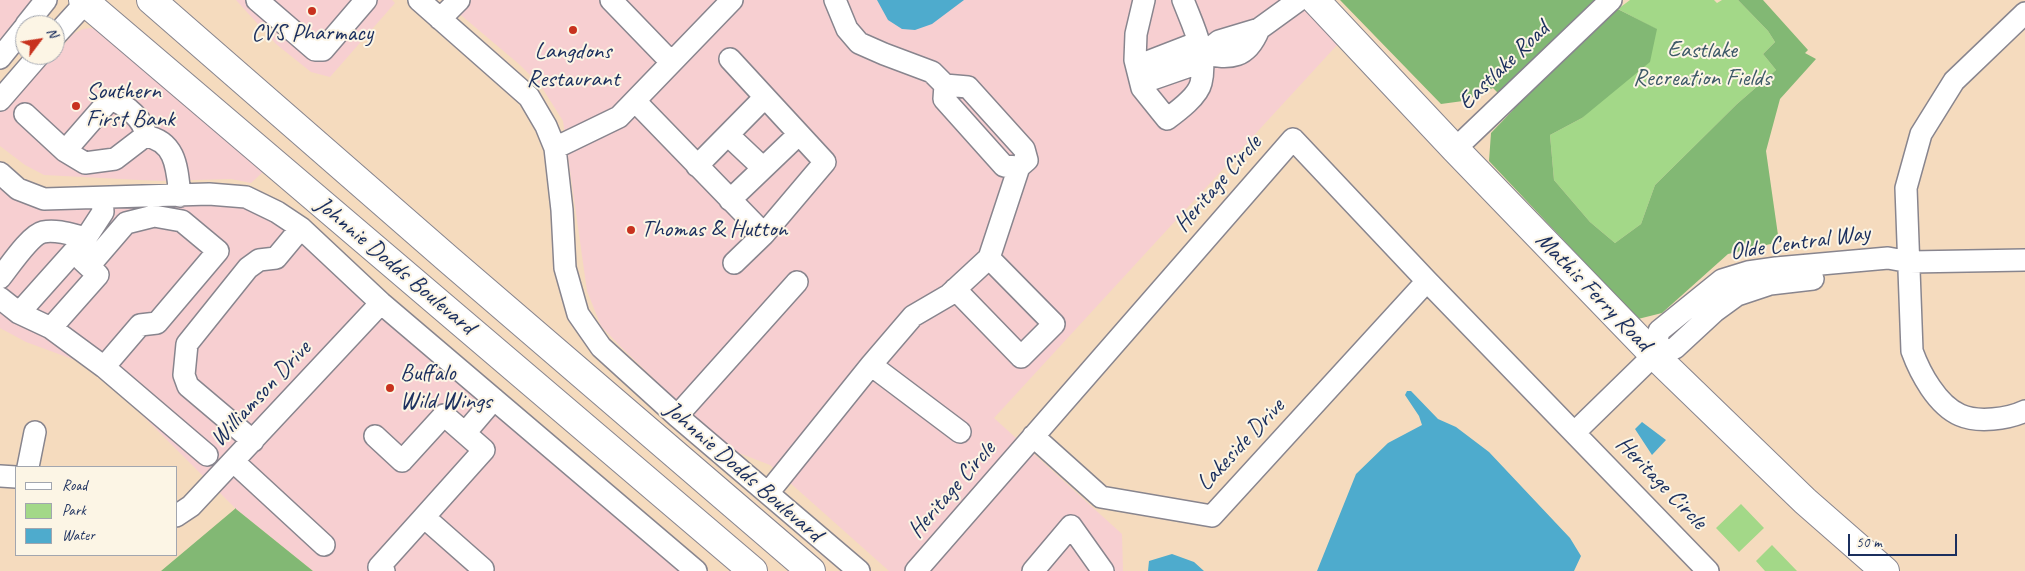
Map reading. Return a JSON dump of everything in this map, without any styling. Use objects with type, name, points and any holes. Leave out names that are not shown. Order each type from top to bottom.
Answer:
[{"type":"main road","name":"Johnnie Dodds Boulevard","points":[[151,0],[456,266],[811,571]]},
{"type":"main road","name":"Mathis Ferry Road","points":[[1315,0],[1455,149],[1654,355],[1805,501],[1885,571]]},
{"type":"main road","name":"Johnnie Dodds Boulevard","points":[[85,1],[753,571]]},
{"type":"street","points":[[34,15],[46,0]]},
{"type":"street","points":[[257,0],[314,50],[319,51],[323,50],[366,0]]},
{"type":"street","name":"Johnnie Dodds Boulevard","points":[[419,0],[529,97],[546,126],[554,148],[562,210],[565,268],[578,314],[601,347],[677,416],[859,571]]},
{"type":"street","points":[[440,18],[459,0]]},
{"type":"street","points":[[611,0],[671,62]]},
{"type":"street","points":[[554,148],[619,117],[732,0]]},
{"type":"street","points":[[768,493],[913,316],[955,289],[989,258],[1020,167],[1004,166],[944,99],[945,84],[932,72],[859,43],[847,29],[835,0]]},
{"type":"street","points":[[1144,0],[1136,34],[1139,75],[1142,88],[1167,119],[1186,105],[1201,84],[1201,48],[1183,0]]},
{"type":"street","points":[[1139,75],[1187,67],[1201,48],[1258,29],[1299,0]]},
{"type":"street","name":"Eastlake Road","points":[[1455,149],[1612,0]]},
{"type":"street","points":[[65,24],[85,1]]},
{"type":"street","points":[[2025,13],[1954,81],[1921,134],[1906,188],[1912,351],[1919,369],[1936,395],[1960,415],[2001,419],[2025,412]]},
{"type":"street","points":[[0,58],[15,40]]},
{"type":"street","points":[[730,59],[825,162],[764,234],[734,263]]},
{"type":"street","points":[[0,100],[30,65]]},
{"type":"street","points":[[697,166],[765,98]]},
{"type":"street","points":[[65,151],[106,104],[112,100],[119,102],[141,122],[145,130],[145,136]]},
{"type":"street","points":[[634,101],[764,234]]},
{"type":"street","points":[[25,114],[65,151],[85,163],[105,162],[121,156],[145,136]]},
{"type":"street","points":[[730,200],[799,134]]},
{"type":"street","points":[[728,135],[763,168]]},
{"type":"street","points":[[145,136],[165,144],[175,160],[180,196]]},
{"type":"street","name":"Heritage Circle","points":[[916,571],[1293,139],[1427,282],[1575,432],[1708,571]]},
{"type":"street","name":"Johnnie Dodds Boulevard","points":[[0,173],[18,189],[44,199],[209,194],[246,197],[277,212],[301,228],[381,303],[696,571]]},
{"type":"street","points":[[83,252],[103,212],[102,198]]},
{"type":"street","points":[[19,313],[83,252],[126,223],[154,216],[182,221],[218,252],[158,323],[140,324],[104,367]]},
{"type":"street","points":[[253,441],[188,386],[184,375],[187,344],[248,268],[259,260],[276,258],[301,228]]},
{"type":"street","points":[[0,278],[40,232],[60,232],[83,252],[98,275],[51,328]]},
{"type":"street","points":[[955,289],[1021,357],[1054,324],[989,258]]},
{"type":"street","name":"Olde Central Way","points":[[1654,355],[1675,348],[1715,311],[1737,295],[1770,284],[1890,269],[1910,262],[2025,260]]},
{"type":"street","points":[[677,416],[797,282]]},
{"type":"street","name":"Lakeside Drive","points":[[1033,436],[1101,497],[1212,516],[1427,282]]},
{"type":"street","points":[[0,298],[19,313],[51,328],[104,367],[207,455]]},
{"type":"street","name":"Williamson Drive","points":[[178,515],[191,506],[234,462],[381,303]]},
{"type":"street","points":[[1575,432],[1654,355]]},
{"type":"street","points":[[871,365],[960,432]]},
{"type":"street","points":[[465,433],[494,399]]},
{"type":"street","points":[[375,436],[402,461],[444,415],[484,450],[379,566],[384,571]]},
{"type":"street","points":[[28,466],[35,432]]},
{"type":"street","points":[[234,462],[324,545]]},
{"type":"street","points":[[0,476],[15,477]]},
{"type":"street","points":[[424,517],[483,569],[481,571]]},
{"type":"street","points":[[1033,571],[1071,526],[1103,571]]},
{"type":"shaded area","points":[[0,0],[30,0],[30,9],[25,15],[15,15],[15,28],[0,47]]},
{"type":"shaded area","points":[[236,0],[392,0],[395,3],[330,77],[311,72],[276,44]]},
{"type":"shaded area","points":[[443,0],[1297,0],[1338,44],[994,418],[1122,534],[1123,571],[889,571],[770,465],[726,448],[601,326],[587,291],[563,121],[541,86],[520,65]]},
{"type":"shaded area","points":[[83,29],[99,29],[264,171],[251,183],[231,179],[159,181],[44,175],[25,165],[0,146],[0,110],[45,65],[65,65],[65,43],[73,34]]},
{"type":"shaded area","points":[[0,186],[261,207],[689,571],[313,571],[236,509],[94,367],[26,342],[0,328]]},
{"type":"green space","points":[[1340,0],[1600,0],[1657,29],[1650,62],[1582,118],[1550,135],[1554,180],[1590,222],[1615,243],[1641,224],[1655,185],[1737,104],[1776,70],[1763,54],[1775,42],[1768,31],[1738,0],[1763,0],[1808,50],[1805,53],[1816,59],[1780,99],[1766,151],[1779,242],[1728,254],[1662,313],[1638,319],[1489,161],[1491,133],[1514,109],[1493,88],[1463,101],[1441,104]]},
{"type":"green space","name":"Eastlake Recreation Fields","points":[[1630,0],[1714,0],[1717,3],[1722,0],[1738,0],[1768,31],[1775,42],[1763,54],[1776,70],[1737,104],[1655,185],[1641,224],[1615,243],[1590,222],[1554,180],[1550,135],[1582,118],[1656,29],[1618,9]]},
{"type":"green space","points":[[1741,504],[1764,528],[1739,552],[1716,528]]},
{"type":"green space","points":[[236,509],[313,571],[161,571]]},
{"type":"green space","points":[[1772,545],[1797,571],[1765,571],[1756,561]]},
{"type":"water","points":[[877,0],[964,0],[932,24],[915,30],[902,29],[888,20]]},
{"type":"water","points":[[1407,391],[1411,391],[1438,419],[1456,427],[1489,452],[1570,538],[1581,556],[1574,571],[1317,571],[1356,474],[1388,443],[1422,425],[1419,416],[1405,395]]},
{"type":"water","points":[[1642,422],[1666,440],[1652,455],[1635,429]]},
{"type":"water","points":[[1172,554],[1194,562],[1204,571],[1148,571],[1149,561]]},
{"type":"place","name":"CVS Pharmacy","points":[[312,11]]},
{"type":"place","name":"Langdons Restaurant","points":[[573,30]]},
{"type":"place","name":"Southern First Bank","points":[[76,106]]},
{"type":"place","name":"Thomas & Hutton","points":[[631,230]]},
{"type":"place","name":"Buffalo Wild Wings","points":[[390,388]]}]
